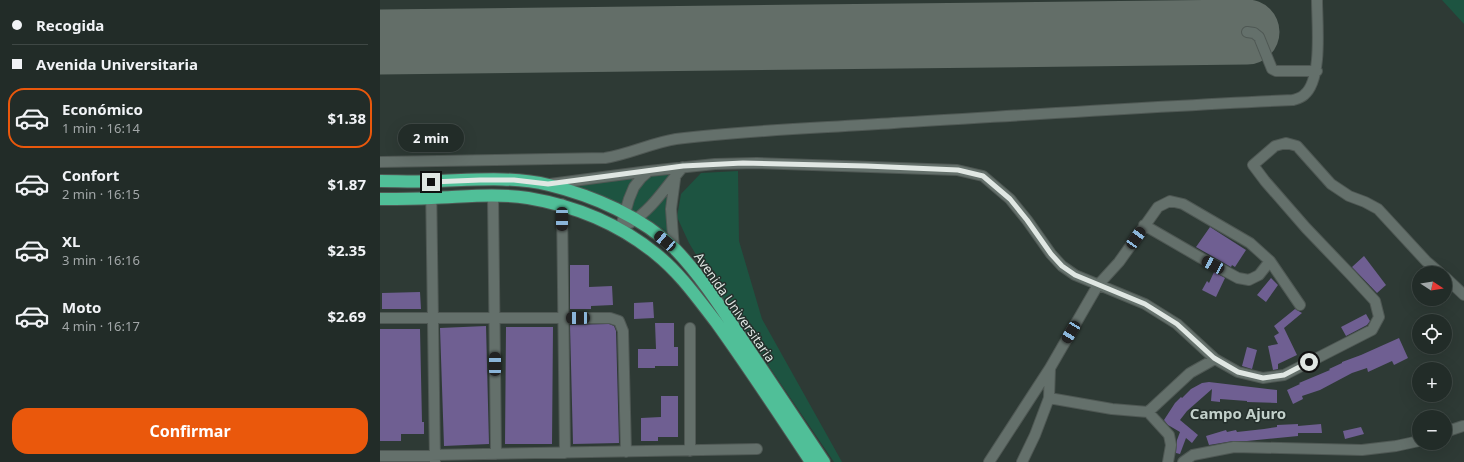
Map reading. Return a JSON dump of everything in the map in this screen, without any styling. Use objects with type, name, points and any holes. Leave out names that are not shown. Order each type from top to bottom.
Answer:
[{"type":"highway","name":"Avenida Universitaria","points":[[380,181],[431,182],[514,180],[548,184],[590,197],[635,220],[656,233],[692,268],[714,297],[824,462]]},
{"type":"highway","name":"Avenida Universitaria","points":[[380,199],[493,195],[526,198],[562,204],[598,218],[620,230],[658,255],[697,297],[730,342],[811,462]]},
{"type":"street","points":[[380,162],[605,158],[620,156],[643,149],[658,142],[749,133],[1035,114],[1293,100],[1304,96],[1311,87],[1317,71],[1317,0]]},
{"type":"street","points":[[1247,32],[1254,33],[1259,37],[1272,69],[1276,71],[1317,71]]},
{"type":"street","points":[[548,184],[683,166],[757,163],[882,166],[958,170],[983,176],[1010,199],[1051,254],[1062,266],[1075,275],[1145,304],[1177,324],[1214,358],[1238,372],[1263,378],[1284,375],[1372,330],[1379,317],[1375,301],[1300,222],[1264,181],[1253,165],[1275,146],[1286,143],[1297,146],[1331,184],[1349,196],[1378,209],[1432,266]]},
{"type":"street","points":[[620,230],[635,220],[656,201],[683,166]]},
{"type":"street","points":[[620,230],[629,199],[634,188],[641,178],[649,171]]},
{"type":"street","points":[[674,249],[671,209],[676,175]]},
{"type":"street","points":[[431,182],[435,458]]},
{"type":"street","points":[[493,195],[496,454]]},
{"type":"street","points":[[989,462],[1050,368],[1098,285],[1119,262],[1158,206],[1170,201],[1183,204],[1250,243],[1270,261],[1300,305]]},
{"type":"street","points":[[562,204],[562,318],[565,453]]},
{"type":"street","points":[[1144,226],[1238,278],[1249,280],[1259,275],[1270,261]]},
{"type":"street","points":[[1452,284],[1464,295]]},
{"type":"street","points":[[380,318],[610,318],[619,321],[623,331],[626,452]]},
{"type":"street","points":[[690,328],[690,451]]},
{"type":"street","points":[[1148,412],[1190,373],[1214,358]]},
{"type":"street","points":[[1022,462],[1035,435],[1049,398],[1050,368]]},
{"type":"street","points":[[1049,398],[1112,409],[1148,412],[1169,435],[1171,445],[1168,462]]},
{"type":"street","points":[[1452,430],[1462,426]]},
{"type":"street","points":[[1183,462],[1193,455],[1234,447],[1362,450],[1412,443]]},
{"type":"street","points":[[380,456],[435,458],[496,454],[757,450]]},
{"type":"green space","points":[[1442,0],[1464,0],[1464,24]]},
{"type":"green space","points":[[683,167],[676,175],[674,249],[656,233],[548,185]]},
{"type":"green space","points":[[738,171],[739,241],[762,319],[842,462],[834,462],[719,293],[689,243],[677,217],[681,194],[701,173]]},
{"type":"building","points":[[1210,227],[1246,250],[1235,267],[1232,265],[1231,267],[1196,247]]},
{"type":"building","points":[[1364,256],[1386,285],[1377,293],[1352,267]]},
{"type":"building","points":[[570,265],[589,265],[589,287],[612,286],[613,305],[591,306],[591,309],[570,309]]},
{"type":"building","points":[[1214,272],[1225,278],[1216,297],[1202,290],[1207,281],[1209,283]]},
{"type":"building","points":[[1271,278],[1278,285],[1266,302],[1257,295]]},
{"type":"building","points":[[420,292],[421,309],[382,309],[382,293]]},
{"type":"building","points":[[653,302],[654,318],[634,319],[634,303]]},
{"type":"building","points":[[1295,309],[1302,313],[1284,328],[1297,355],[1278,364],[1278,369],[1273,370],[1268,346],[1278,344],[1274,336],[1279,333],[1274,326]]},
{"type":"building","points":[[1366,314],[1370,321],[1367,325],[1346,336],[1341,327]]},
{"type":"building","points":[[655,323],[674,323],[674,347],[678,347],[678,366],[638,368],[638,349],[656,349]]},
{"type":"building","points":[[609,324],[614,326],[616,331],[619,443],[573,444],[570,325]]},
{"type":"building","points":[[486,326],[489,444],[444,446],[440,328]]},
{"type":"building","points":[[506,327],[553,327],[552,444],[505,444]]},
{"type":"building","points":[[380,329],[420,329],[422,422],[424,422],[424,434],[401,434],[401,441],[380,441]]},
{"type":"building","points":[[1399,338],[1408,358],[1394,365],[1392,361],[1368,372],[1367,368],[1352,373],[1320,390],[1302,396],[1303,399],[1293,404],[1287,390],[1300,384],[1299,383],[1330,370],[1329,369],[1342,362]]},
{"type":"building","points":[[1247,347],[1257,350],[1252,369],[1242,366]]},
{"type":"building","points":[[1209,382],[1277,390],[1277,403],[1220,399],[1220,402],[1211,401],[1212,389],[1187,411],[1180,420],[1198,435],[1192,443],[1186,438],[1180,454],[1176,453],[1177,440],[1180,432],[1168,425],[1164,420],[1175,403],[1181,397],[1182,398],[1191,389],[1202,383]]},
{"type":"building","points":[[661,396],[678,396],[678,437],[658,437],[658,441],[641,441],[641,418],[661,417]]},
{"type":"building","points":[[1298,424],[1298,426],[1321,424],[1322,433],[1298,433],[1298,436],[1233,441],[1209,445],[1206,436],[1226,430],[1227,432],[1236,430],[1237,432],[1277,427],[1277,425]]},
{"type":"building","points":[[1361,427],[1364,434],[1345,439],[1343,431]]},
{"type":"runway","points":[[380,42],[1247,32]]},
{"type":"district","name":"Campo Ajuro","points":[[1238,413]]},
{"type":"route","points":[[431,182],[514,180],[548,184],[683,166],[743,163],[958,170],[983,176],[1010,199],[1051,254],[1062,266],[1075,275],[1145,304],[1177,324],[1214,358],[1238,372],[1263,378],[1284,375],[1309,362]]}]
